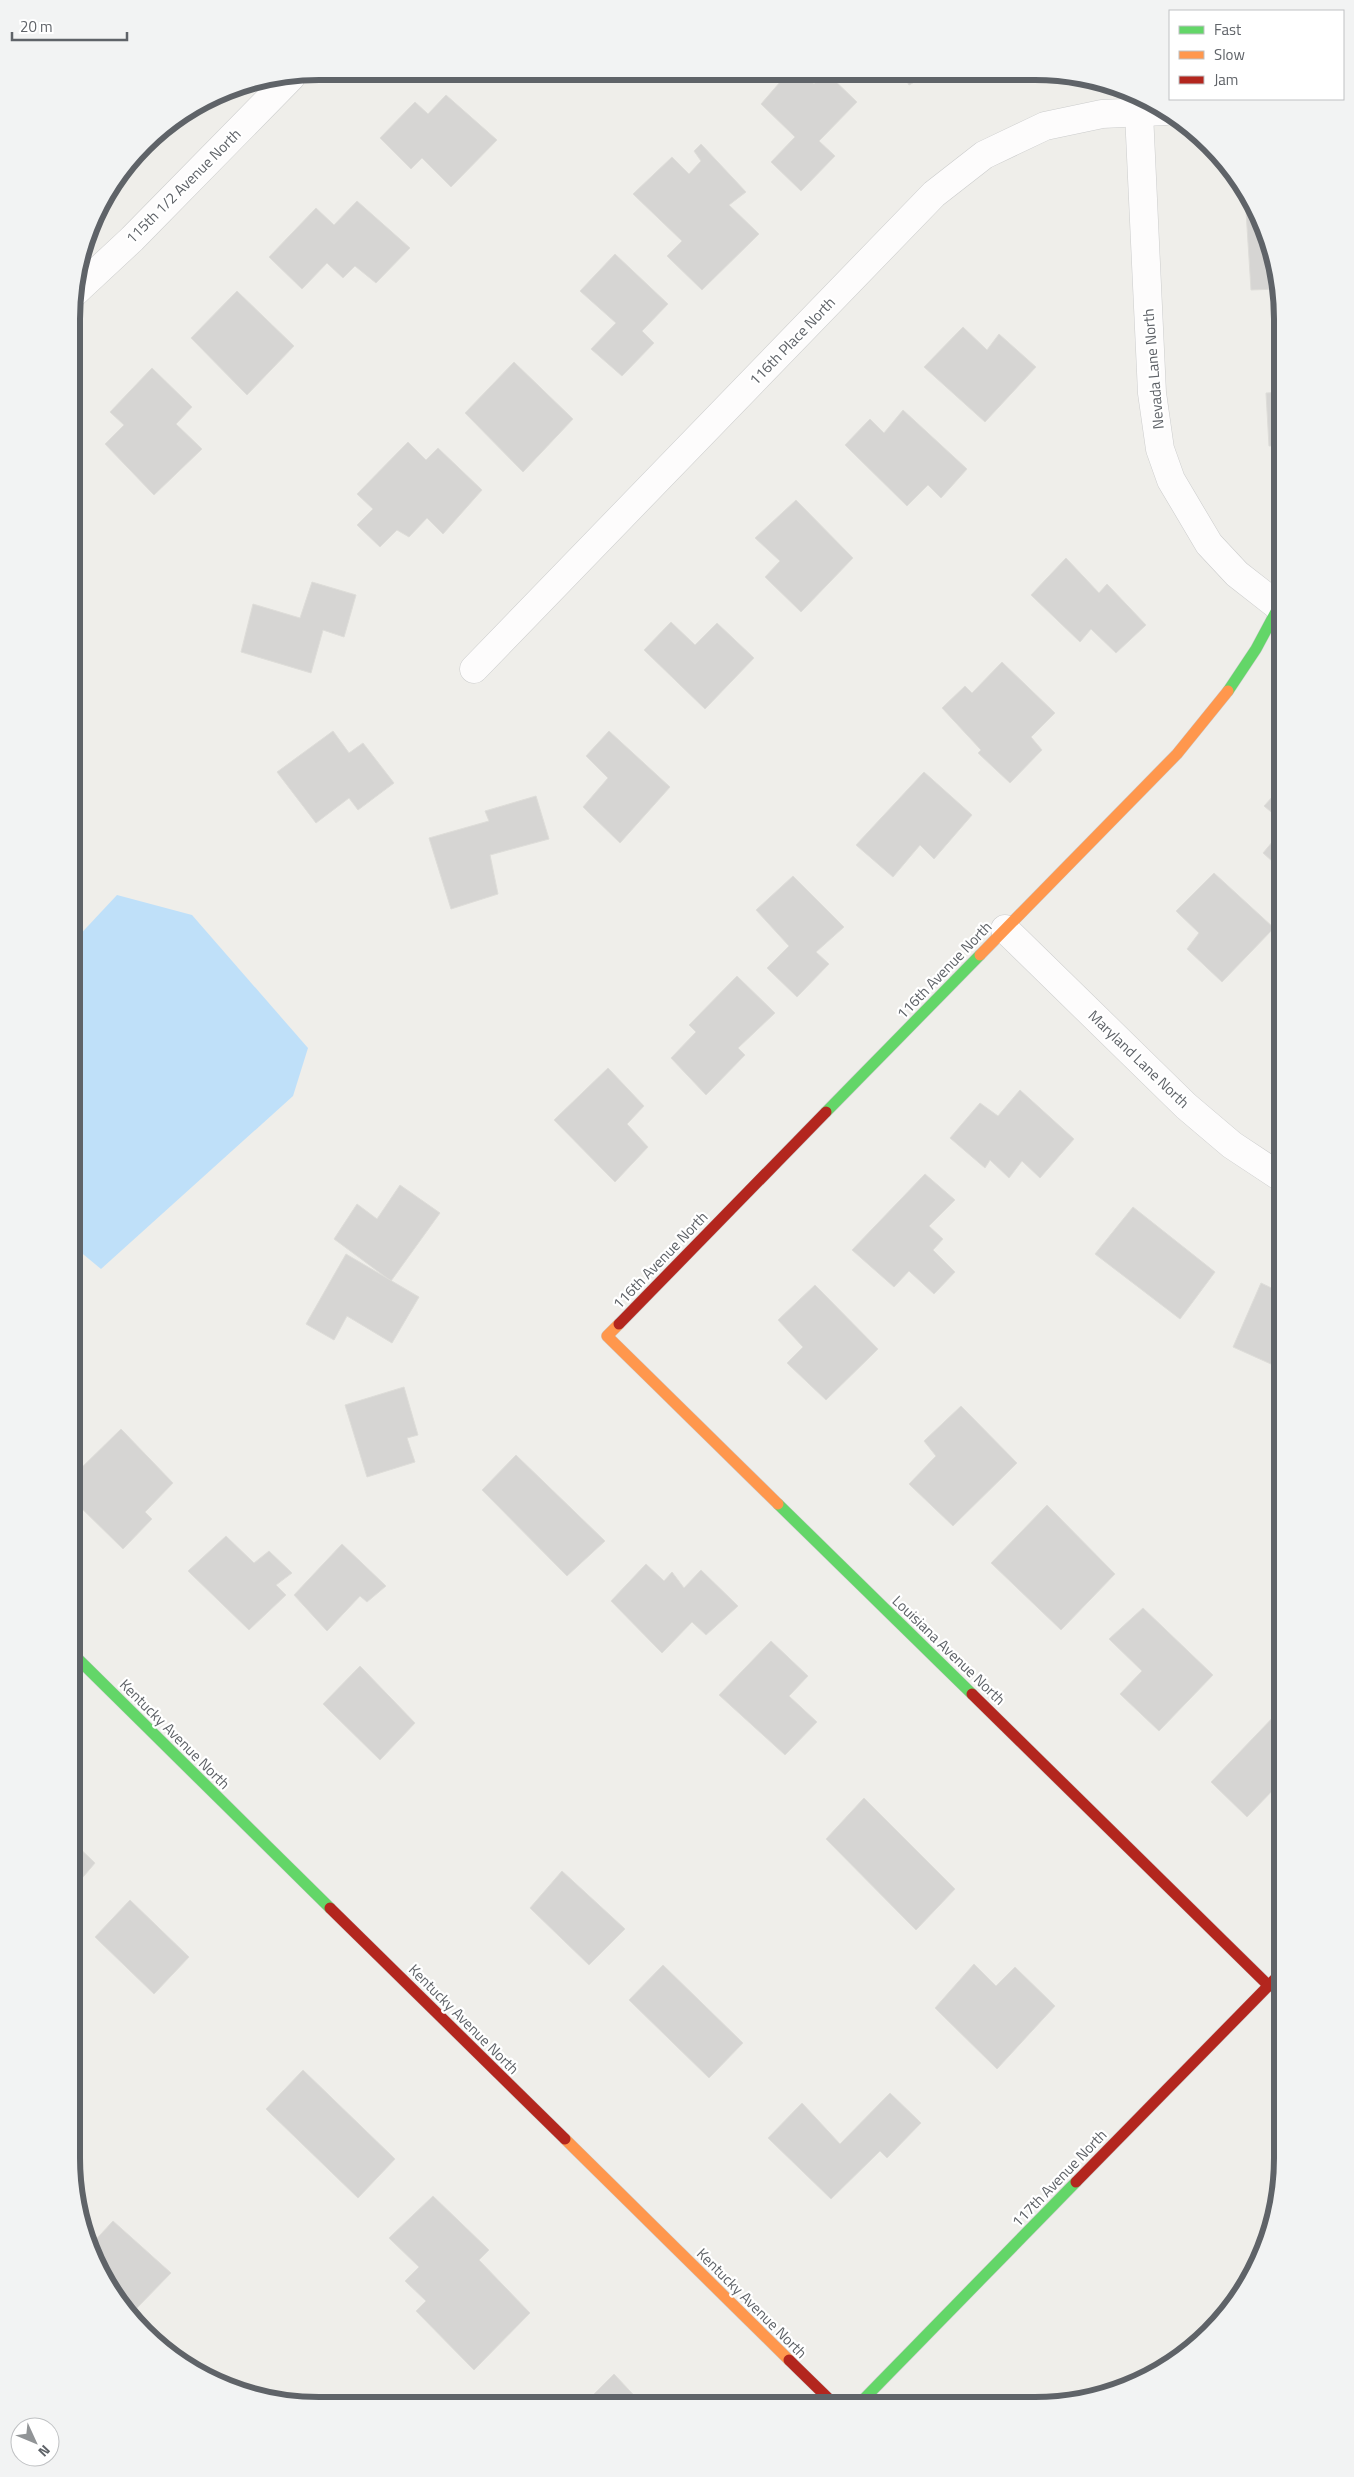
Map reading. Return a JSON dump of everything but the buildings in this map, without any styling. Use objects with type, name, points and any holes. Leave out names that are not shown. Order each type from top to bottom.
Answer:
[{"type":"street","name":"115th 1/2 Avenue North","points":[[83,285],[132,239],[287,82]]},
{"type":"street","name":"Nevada Lane North","points":[[1152,112],[1152,393],[1160,448],[1171,480],[1209,544],[1237,574],[1274,604]]},
{"type":"street","name":"116th Place North","points":[[474,669],[934,194],[984,155],[1045,126],[1102,114],[1152,112]]},
{"type":"street","name":"116th Avenue North","points":[[607,1336],[1177,754],[1234,686],[1274,619]]},
{"type":"street","name":"Maryland Lane North","points":[[1005,929],[1186,1106],[1232,1145],[1274,1173]]},
{"type":"street","name":"Louisiana Avenue North","points":[[607,1336],[1269,1986]]},
{"type":"street","name":"Kentucky Avenue North","points":[[80,1661],[827,2397]]},
{"type":"street","name":"117th Avenue North","points":[[866,2397],[1274,1981]]},
{"type":"water","points":[[117,895],[192,915],[308,1048],[293,1096],[101,1269],[80,1252],[80,935]]},
{"type":"traffic: fast","points":[[1228,691],[1256,649],[1274,615]]},
{"type":"traffic: fast","points":[[826,1112],[980,955]]},
{"type":"traffic: fast","points":[[778,1504],[972,1694]]},
{"type":"traffic: fast","points":[[80,1661],[330,1908]]},
{"type":"traffic: fast","points":[[866,2397],[1076,2182]]},
{"type":"traffic: slow","points":[[980,955],[1177,754],[1228,691]]},
{"type":"traffic: slow","points":[[619,1324],[607,1336],[778,1504]]},
{"type":"traffic: slow","points":[[565,2139],[789,2360]]},
{"type":"traffic: jam","points":[[619,1324],[826,1112]]},
{"type":"traffic: jam","points":[[972,1694],[1269,1986]]},
{"type":"traffic: jam","points":[[330,1908],[565,2139]]},
{"type":"traffic: jam","points":[[1076,2182],[1274,1980]]},
{"type":"traffic: jam","points":[[789,2360],[827,2397]]}]
